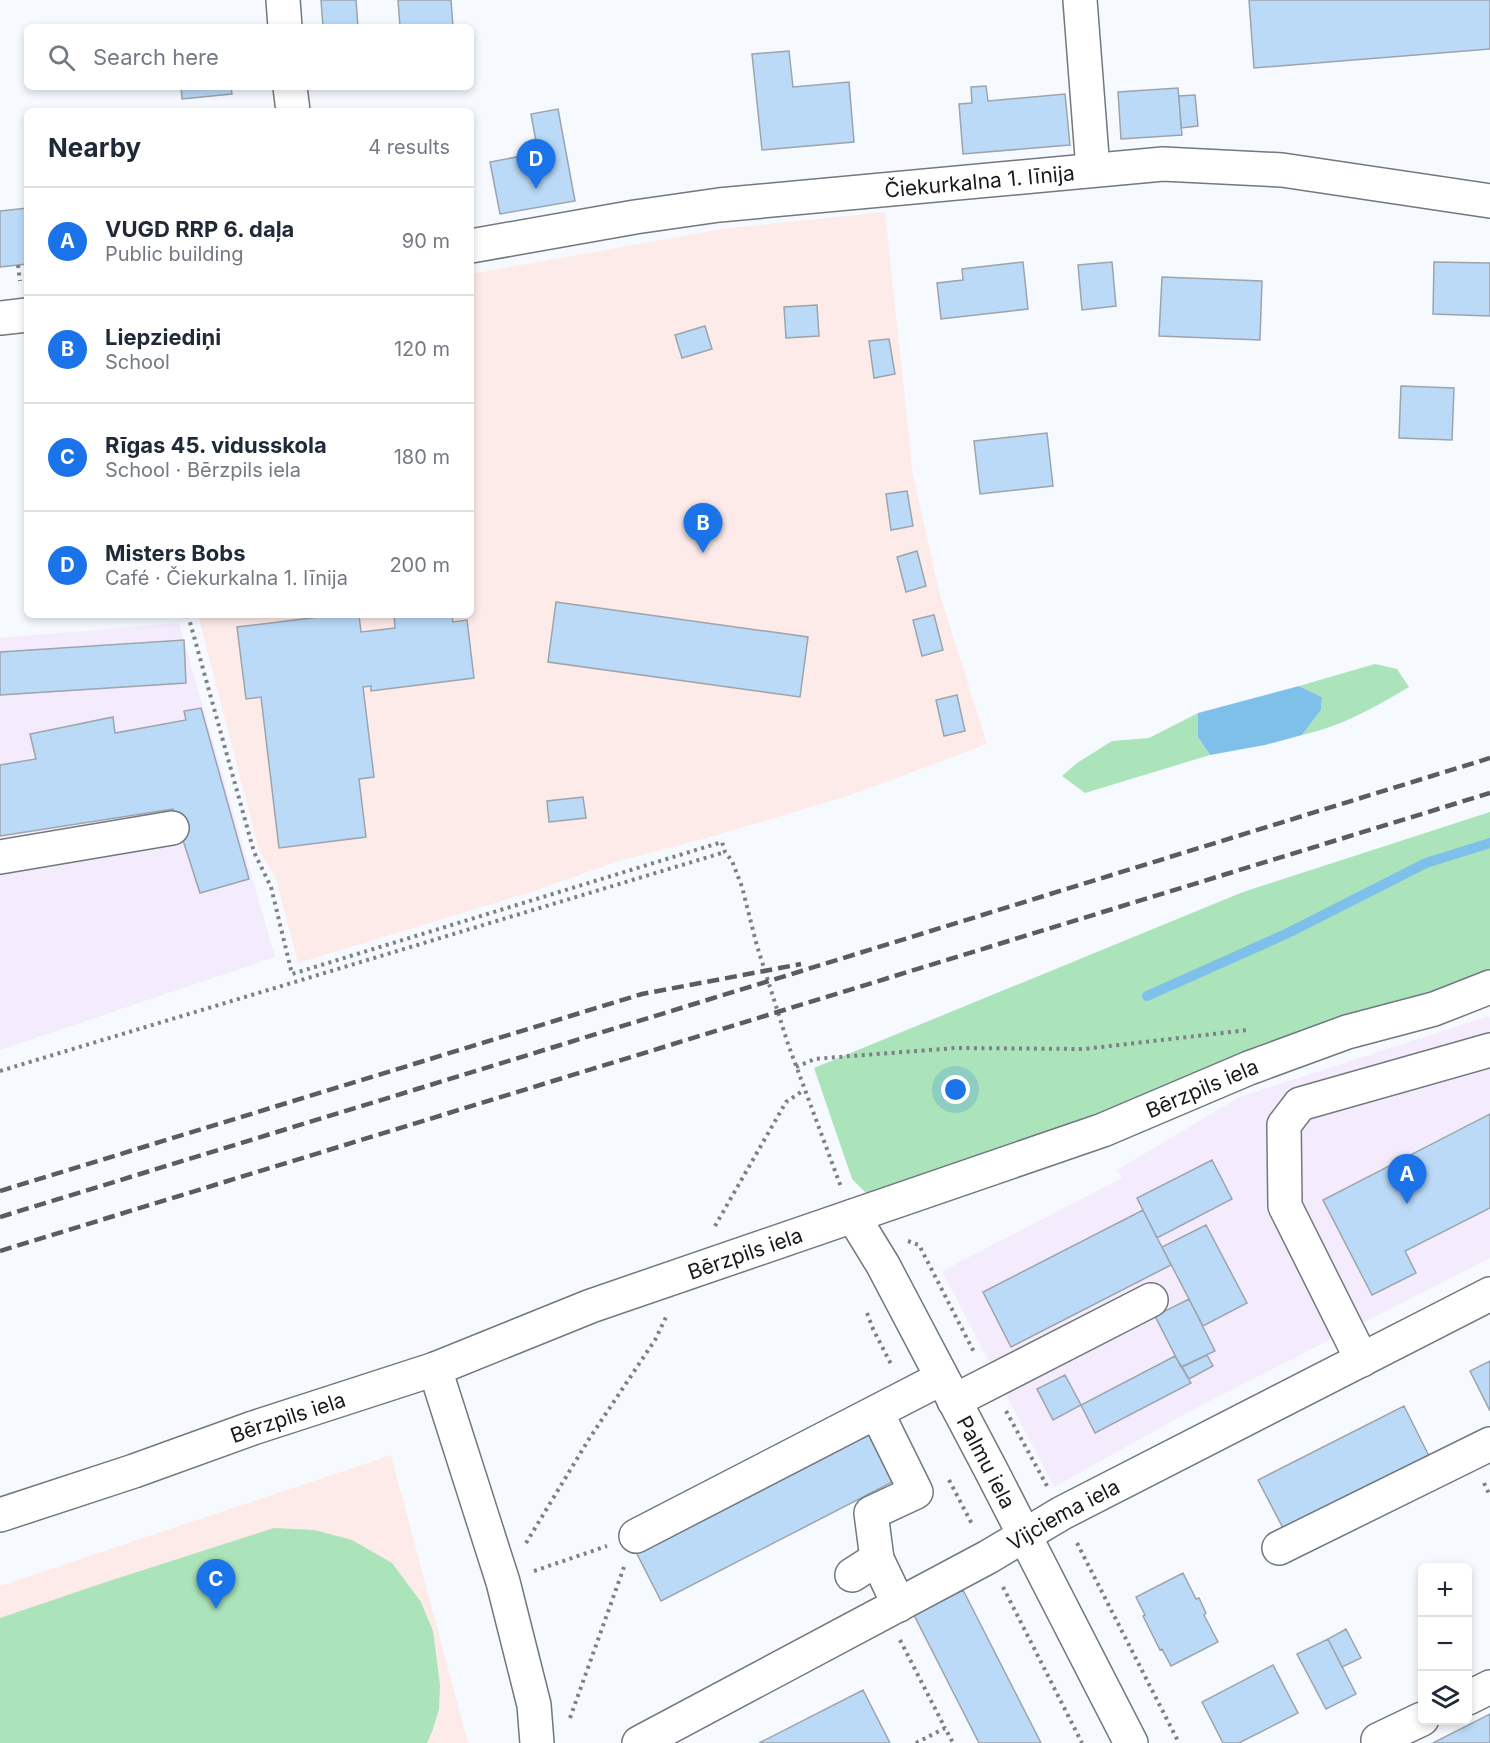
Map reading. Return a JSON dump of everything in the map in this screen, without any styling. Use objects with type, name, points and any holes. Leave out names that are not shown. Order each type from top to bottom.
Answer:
[{"type":"street","points":[[283,0],[285,24]]},
{"type":"street","points":[[1080,0],[1093,170]]},
{"type":"street","points":[[290,90],[292,108]]},
{"type":"street","name":"Čiekurkalna 1. līnija","points":[[474,245],[635,217],[719,205],[1163,164],[1282,170],[1490,201]]},
{"type":"street","points":[[0,318],[24,315]]},
{"type":"street","points":[[0,856],[172,828]]},
{"type":"street","name":"Bērzpils iela","points":[[0,1515],[134,1472],[253,1428],[435,1369],[591,1306],[1103,1130],[1249,1068],[1347,1032],[1434,1009],[1490,987]]},
{"type":"street","points":[[1362,1360],[1285,1206],[1284,1125],[1300,1104],[1490,1050]]},
{"type":"street","name":"Palmu iela","points":[[853,1216],[883,1265],[1131,1743]]},
{"type":"street","name":"Vijciema iela","points":[[639,1743],[988,1557],[1062,1513],[1490,1294]]},
{"type":"street","points":[[636,1536],[908,1397],[990,1382],[1151,1300]]},
{"type":"street","points":[[435,1369],[502,1582],[534,1705],[537,1743]]},
{"type":"street","points":[[877,1413],[916,1492],[871,1513],[864,1567],[892,1608]]},
{"type":"street","points":[[1279,1548],[1490,1444]]},
{"type":"street","points":[[1472,1696],[1490,1687]]},
{"type":"street","points":[[1378,1740],[1418,1721]]},
{"type":"path","points":[[189,618],[254,852],[271,887],[292,974],[722,842],[742,887],[757,946],[804,1090],[853,1216]]},
{"type":"path","points":[[0,1071],[725,852]]},
{"type":"path","points":[[796,1067],[815,1059],[851,1056],[956,1048],[1084,1049],[1249,1030]]},
{"type":"path","points":[[714,1228],[786,1102],[804,1090]]},
{"type":"path","points":[[900,1237],[919,1245],[990,1382],[1062,1513],[1179,1743]]},
{"type":"path","points":[[502,1582],[589,1439],[655,1340],[687,1274]]},
{"type":"path","points":[[866,1309],[873,1329],[908,1397]]},
{"type":"path","points":[[945,1472],[1080,1742]]},
{"type":"path","points":[[502,1582],[636,1536]]},
{"type":"path","points":[[569,1721],[636,1536]]},
{"type":"path","points":[[892,1608],[953,1743]]},
{"type":"path","points":[[916,1743],[945,1728]]},
{"type":"shaded area","points":[[885,212],[913,475],[940,595],[987,744],[848,796],[707,838],[619,861],[531,892],[298,963],[276,879],[259,850],[199,618],[474,618],[474,273],[722,229]]},
{"type":"shaded area","points":[[179,623],[275,957],[0,1050],[0,638]]},
{"type":"shaded area","points":[[1489,1016],[1490,1258],[1198,1407],[1054,1487],[942,1271],[1122,1178],[1117,1170],[1239,1097]]},
{"type":"shaded area","points":[[391,1455],[468,1743],[0,1743],[0,1586]]},
{"type":"green space","points":[[1375,664],[1397,669],[1409,687],[1357,716],[1331,727],[1302,735],[1321,710],[1322,697],[1299,686]]},
{"type":"green space","points":[[1198,713],[1198,737],[1210,755],[1085,793],[1062,776],[1077,763],[1112,741],[1149,738]]},
{"type":"green space","points":[[1490,812],[1490,969],[1480,975],[1260,1049],[1132,1101],[867,1194],[852,1179],[814,1068],[1243,892]]},
{"type":"green space","points":[[274,1528],[314,1530],[352,1540],[392,1563],[421,1602],[433,1631],[440,1685],[439,1709],[427,1743],[0,1743],[0,1618]]},
{"type":"water","points":[[1299,686],[1322,697],[1321,710],[1302,735],[1265,745],[1210,755],[1198,737],[1198,713]]},
{"type":"building","points":[[321,0],[356,0],[358,24],[323,24]]},
{"type":"building","points":[[398,0],[451,0],[453,24],[400,24]]},
{"type":"building","points":[[1249,0],[1490,0],[1490,49],[1254,68]]},
{"type":"building","points":[[789,51],[793,87],[849,82],[854,142],[762,150],[752,54]]},
{"type":"building","points":[[986,86],[988,101],[1065,94],[1070,145],[963,154],[959,104],[972,103],[971,87]]},
{"type":"building","points":[[1178,88],[1182,135],[1121,139],[1118,92]]},
{"type":"building","points":[[181,90],[231,90],[232,94],[182,99]]},
{"type":"building","points":[[1195,95],[1198,126],[1181,128],[1179,96]]},
{"type":"building","points":[[558,109],[575,201],[500,214],[490,162],[538,153],[531,114]]},
{"type":"building","points":[[24,208],[24,264],[0,267],[0,211]]},
{"type":"building","points":[[1023,262],[1028,309],[941,319],[937,283],[963,280],[962,269]]},
{"type":"building","points":[[1112,262],[1116,306],[1082,310],[1078,265]]},
{"type":"building","points":[[1434,262],[1490,263],[1490,316],[1433,314]]},
{"type":"building","points":[[1162,277],[1262,281],[1260,340],[1159,336]]},
{"type":"building","points":[[817,305],[819,336],[786,338],[784,307]]},
{"type":"building","points":[[705,326],[712,349],[682,358],[675,335]]},
{"type":"building","points":[[889,339],[895,374],[874,378],[869,341]]},
{"type":"building","points":[[1401,386],[1454,388],[1452,440],[1399,438]]},
{"type":"building","points":[[1047,433],[1053,486],[980,494],[974,441]]},
{"type":"building","points":[[907,491],[913,526],[891,530],[886,494]]},
{"type":"building","points":[[917,551],[926,586],[906,592],[897,557]]},
{"type":"building","points":[[556,602],[808,637],[800,697],[548,662]]},
{"type":"building","points":[[934,615],[943,650],[922,656],[913,620]]},
{"type":"building","points":[[311,618],[359,618],[361,632],[395,628],[394,618],[452,618],[453,622],[467,620],[474,678],[371,691],[371,686],[363,687],[374,777],[359,779],[366,837],[279,848],[261,697],[246,699],[237,627]]},
{"type":"building","points":[[184,640],[186,683],[0,695],[0,652]]},
{"type":"building","points":[[957,695],[965,731],[944,736],[936,700]]},
{"type":"building","points":[[201,708],[249,879],[200,893],[173,809],[0,836],[0,765],[36,759],[30,734],[113,717],[115,733],[186,720],[184,711]]},
{"type":"building","points":[[583,797],[586,818],[549,822],[547,801]]},
{"type":"building","points":[[1490,1114],[1490,1208],[1405,1251],[1416,1273],[1372,1295],[1323,1200]]},
{"type":"building","points":[[1212,1160],[1232,1199],[1157,1238],[1137,1198]]},
{"type":"building","points":[[1143,1210],[1171,1265],[1011,1347],[983,1292]]},
{"type":"building","points":[[1206,1225],[1247,1303],[1203,1326],[1162,1247]]},
{"type":"building","points":[[1189,1299],[1215,1351],[1181,1367],[1155,1316]]},
{"type":"building","points":[[1207,1355],[1213,1366],[1189,1379],[1182,1367]]},
{"type":"building","points":[[1175,1356],[1191,1383],[1095,1433],[1081,1405]]},
{"type":"building","points":[[1490,1361],[1490,1411],[1470,1371]]},
{"type":"building","points":[[1065,1375],[1081,1405],[1053,1420],[1037,1389]]},
{"type":"building","points":[[1404,1406],[1429,1456],[1284,1530],[1258,1480]]},
{"type":"building","points":[[873,1430],[898,1479],[661,1601],[636,1552]]},
{"type":"building","points":[[1183,1573],[1196,1599],[1199,1598],[1206,1613],[1204,1615],[1218,1642],[1171,1666],[1162,1649],[1160,1650],[1136,1597]]},
{"type":"building","points":[[963,1590],[1041,1743],[979,1743],[914,1615]]},
{"type":"building","points":[[1346,1629],[1361,1658],[1342,1667],[1328,1639]]},
{"type":"building","points":[[1328,1639],[1356,1694],[1326,1709],[1297,1654]]},
{"type":"building","points":[[1273,1665],[1298,1713],[1239,1743],[1223,1743],[1202,1702]]},
{"type":"building","points":[[863,1690],[890,1743],[759,1743]]},
{"type":"building","points":[[1490,1714],[1490,1743],[1433,1743],[1472,1725]]},
{"type":"waterway","points":[[1147,996],[1288,933],[1426,863],[1490,843]]},
{"type":"railway","points":[[0,1217],[1490,758]]},
{"type":"railway","points":[[0,1251],[1490,793]]},
{"type":"railway","points":[[0,1191],[642,994],[801,964]]},
{"type":"place","name":"Misters Bobs","points":[[536,189]]},
{"type":"place","name":"Liepziediņi","points":[[703,553]]},
{"type":"place","name":"VUGD RRP 6. daļa","points":[[1407,1204]]},
{"type":"place","name":"Rīgas 45. vidusskola","points":[[216,1609]]}]
